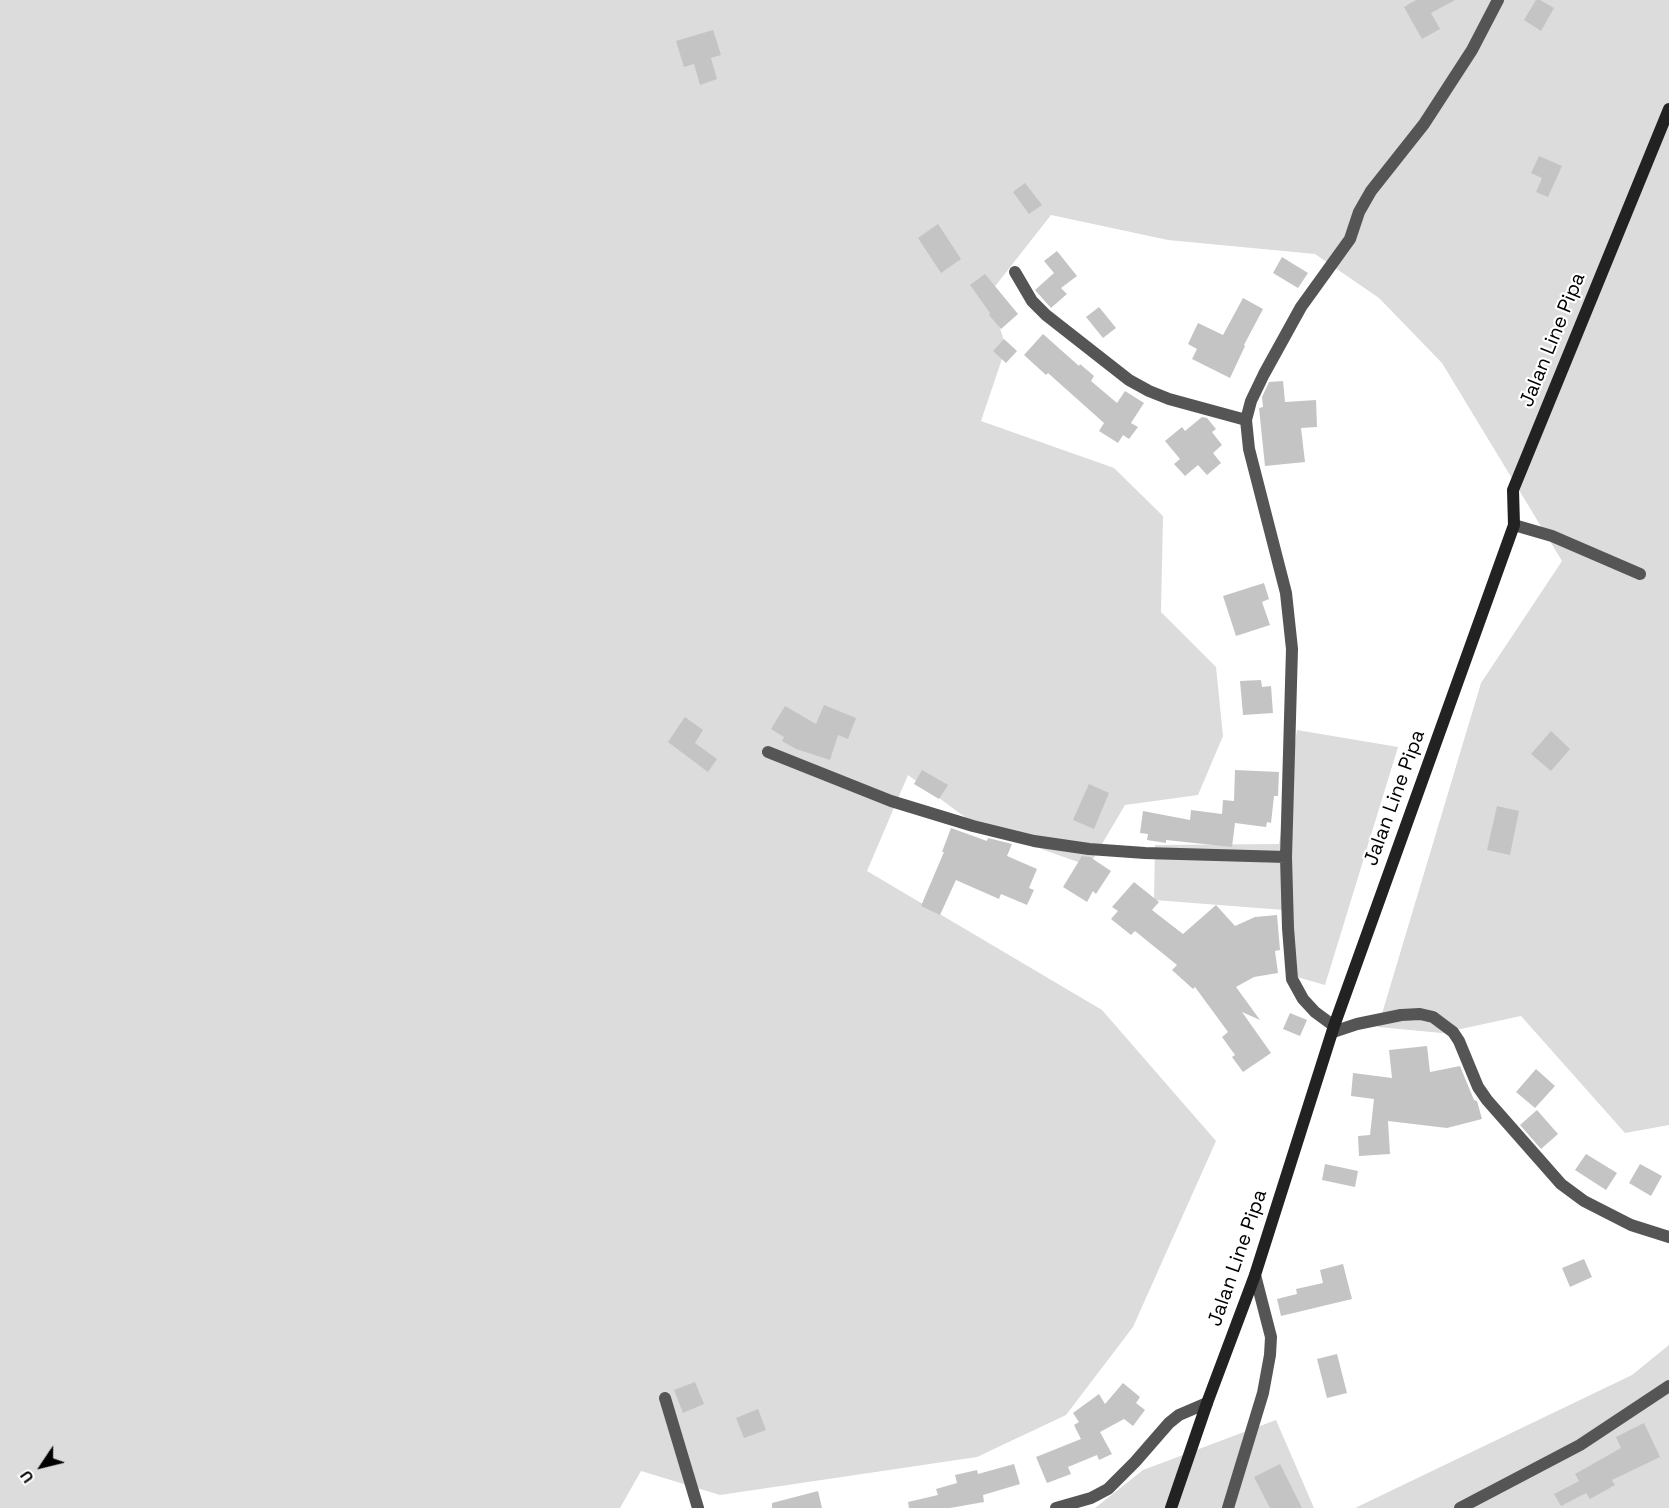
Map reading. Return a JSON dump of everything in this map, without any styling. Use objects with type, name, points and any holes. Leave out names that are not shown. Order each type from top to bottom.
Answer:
[{"type":"main road","name":"Jalan Line Pipa","points":[[1171,1508],[1207,1403],[1256,1275],[1333,1029],[1514,525],[1513,490],[1669,109]]},
{"type":"street","points":[[1498,0],[1472,50],[1424,124],[1371,191],[1359,212],[1350,239],[1301,307],[1264,374],[1251,401],[1246,420],[1249,448],[1286,593],[1292,649],[1286,857],[1292,979],[1304,999],[1333,1029],[1401,1015],[1420,1014],[1433,1017],[1453,1032],[1459,1041],[1478,1087],[1487,1100],[1561,1184],[1584,1201],[1631,1225],[1669,1238]]},
{"type":"street","points":[[1015,272],[1032,301],[1046,315],[1129,380],[1169,399],[1246,420]]},
{"type":"street","points":[[1514,525],[1552,536],[1640,574]]},
{"type":"street","points":[[768,752],[901,804],[973,826],[1034,841],[1089,849],[1145,853],[1286,857]]},
{"type":"street","points":[[1228,1508],[1263,1392],[1270,1356],[1271,1336],[1256,1275]]},
{"type":"street","points":[[1460,1508],[1580,1444],[1669,1386]]},
{"type":"street","points":[[665,1398],[698,1508]]},
{"type":"street","points":[[1056,1508],[1091,1498],[1108,1489],[1135,1462],[1168,1423],[1179,1415],[1207,1403]]},
{"type":"shaded area","points":[[0,0],[1669,0],[1669,1125],[1625,1133],[1521,1016],[1442,1033],[1378,1027],[1481,683],[1562,561],[1442,363],[1379,298],[1315,254],[1168,240],[1051,215],[989,294],[1006,347],[981,421],[1114,468],[1163,516],[1161,612],[1216,667],[1223,736],[1198,795],[1125,805],[1089,866],[977,826],[908,775],[867,871],[1102,1010],[1216,1141],[1133,1327],[1066,1415],[977,1457],[720,1495],[641,1471],[620,1508],[0,1508]]},
{"type":"shaded area","points":[[1297,730],[1398,747],[1325,985],[1290,975],[1284,910],[1154,900],[1155,845],[1279,844]]},
{"type":"shaded area","points":[[1669,1345],[1669,1508],[1355,1508],[1632,1375]]},
{"type":"shaded area","points":[[1276,1420],[1314,1508],[1095,1508],[1143,1470]]},
{"type":"building","points":[[1416,0],[1455,0],[1431,13],[1440,29],[1422,39],[1404,7]]},
{"type":"building","points":[[1536,0],[1554,8],[1541,31],[1524,20]]},
{"type":"building","points":[[713,30],[721,55],[711,58],[717,79],[700,85],[694,64],[684,67],[676,41]]},
{"type":"building","points":[[1539,156],[1562,166],[1548,197],[1536,192],[1542,178],[1531,173]]},
{"type":"building","points":[[1025,183],[1042,205],[1029,214],[1013,192]]},
{"type":"building","points":[[938,224],[961,259],[941,273],[918,238]]},
{"type":"building","points":[[1057,251],[1077,276],[1061,288],[1067,294],[1051,308],[1035,290],[1054,273],[1044,261]]},
{"type":"building","points":[[1282,257],[1308,273],[1298,288],[1273,273]]},
{"type":"building","points":[[985,274],[1018,314],[1001,329],[970,285]]},
{"type":"building","points":[[1243,298],[1263,309],[1230,378],[1192,359],[1197,349],[1188,344],[1198,323],[1223,335]]},
{"type":"building","points":[[1099,307],[1116,328],[1103,338],[1086,317]]},
{"type":"building","points":[[1043,334],[1079,366],[1080,364],[1094,376],[1091,381],[1117,403],[1125,391],[1144,403],[1131,423],[1138,427],[1129,439],[1123,435],[1118,443],[1099,431],[1104,423],[1048,373],[1046,375],[1024,355]]},
{"type":"building","points":[[1004,339],[1017,351],[1006,363],[993,351]]},
{"type":"building","points":[[1283,381],[1285,402],[1316,400],[1317,427],[1301,428],[1305,462],[1265,466],[1259,408],[1263,407],[1262,397],[1269,382]]},
{"type":"building","points":[[1202,417],[1207,418],[1216,429],[1212,432],[1222,445],[1213,453],[1221,463],[1207,475],[1198,465],[1185,476],[1174,464],[1180,459],[1165,441],[1182,427],[1185,431]]},
{"type":"building","points":[[1264,583],[1269,599],[1262,602],[1270,625],[1236,636],[1223,596]]},
{"type":"building","points":[[1261,680],[1262,687],[1271,686],[1273,713],[1243,715],[1240,681]]},
{"type":"building","points":[[824,705],[856,718],[848,739],[838,735],[830,760],[796,749],[782,741],[784,737],[771,729],[785,706],[816,724]]},
{"type":"building","points":[[685,717],[703,730],[695,743],[717,759],[708,772],[668,742]]},
{"type":"building","points":[[1551,731],[1570,749],[1551,771],[1531,754]]},
{"type":"building","points":[[922,770],[948,785],[939,799],[914,784]]},
{"type":"building","points":[[1235,770],[1279,772],[1278,796],[1274,796],[1271,823],[1267,822],[1266,827],[1235,823],[1232,847],[1166,840],[1166,843],[1147,840],[1148,834],[1140,833],[1143,811],[1190,820],[1191,810],[1222,814],[1223,800],[1234,801]]},
{"type":"building","points":[[1089,784],[1109,793],[1094,829],[1073,820]]},
{"type":"building","points":[[1497,806],[1519,811],[1510,855],[1487,850]]},
{"type":"building","points":[[951,828],[987,841],[988,838],[1012,844],[1007,856],[1037,869],[1029,888],[1034,890],[1027,905],[1001,894],[999,899],[956,880],[940,915],[921,906],[944,852],[942,852]]},
{"type":"building","points":[[1082,856],[1090,857],[1111,871],[1096,894],[1093,891],[1087,902],[1063,887]]},
{"type":"building","points":[[1134,882],[1159,902],[1152,910],[1183,934],[1216,905],[1235,926],[1255,917],[1277,915],[1280,950],[1275,951],[1278,973],[1254,977],[1236,987],[1260,1020],[1242,1012],[1271,1053],[1243,1072],[1232,1057],[1235,1055],[1222,1037],[1228,1032],[1195,987],[1193,989],[1172,970],[1177,965],[1135,931],[1131,935],[1111,919],[1118,911],[1112,907]]},
{"type":"building","points":[[1290,1013],[1307,1020],[1300,1036],[1283,1029]]},
{"type":"building","points":[[1427,1046],[1430,1072],[1460,1066],[1474,1100],[1477,1101],[1482,1119],[1447,1128],[1388,1121],[1390,1154],[1359,1156],[1358,1136],[1370,1135],[1374,1099],[1351,1096],[1353,1073],[1392,1078],[1389,1050]]},
{"type":"building","points":[[1536,1069],[1555,1086],[1535,1108],[1516,1092]]},
{"type":"building","points":[[1537,1110],[1558,1134],[1541,1149],[1520,1125]]},
{"type":"building","points":[[1586,1154],[1617,1173],[1606,1190],[1575,1170]]},
{"type":"building","points":[[1325,1164],[1358,1171],[1355,1187],[1322,1180]]},
{"type":"building","points":[[1640,1164],[1662,1176],[1651,1196],[1629,1183]]},
{"type":"building","points":[[1584,1259],[1592,1277],[1570,1287],[1562,1268]]},
{"type":"building","points":[[1343,1264],[1352,1299],[1281,1316],[1277,1299],[1297,1294],[1296,1289],[1323,1283],[1320,1270]]},
{"type":"building","points":[[1337,1354],[1347,1393],[1327,1398],[1317,1359]]},
{"type":"building","points":[[695,1382],[704,1404],[683,1413],[674,1390]]},
{"type":"building","points":[[1123,1383],[1140,1397],[1136,1403],[1145,1410],[1133,1426],[1124,1419],[1100,1432],[1112,1454],[1099,1460],[1097,1455],[1068,1467],[1071,1474],[1047,1483],[1036,1457],[1081,1439],[1074,1425],[1079,1422],[1073,1413],[1099,1394],[1105,1404]]},
{"type":"building","points":[[758,1409],[766,1430],[744,1438],[736,1418]]},
{"type":"building","points":[[1644,1423],[1660,1457],[1612,1480],[1615,1485],[1590,1499],[1586,1493],[1561,1506],[1554,1494],[1579,1481],[1575,1474],[1621,1448],[1616,1437]]},
{"type":"building","points":[[1014,1464],[1020,1484],[983,1495],[984,1502],[950,1508],[909,1508],[908,1502],[938,1495],[936,1489],[957,1483],[955,1475],[977,1470],[978,1474]]},
{"type":"building","points":[[1280,1464],[1302,1508],[1270,1508],[1254,1477]]},
{"type":"building","points":[[818,1491],[822,1508],[772,1508],[772,1503]]}]
